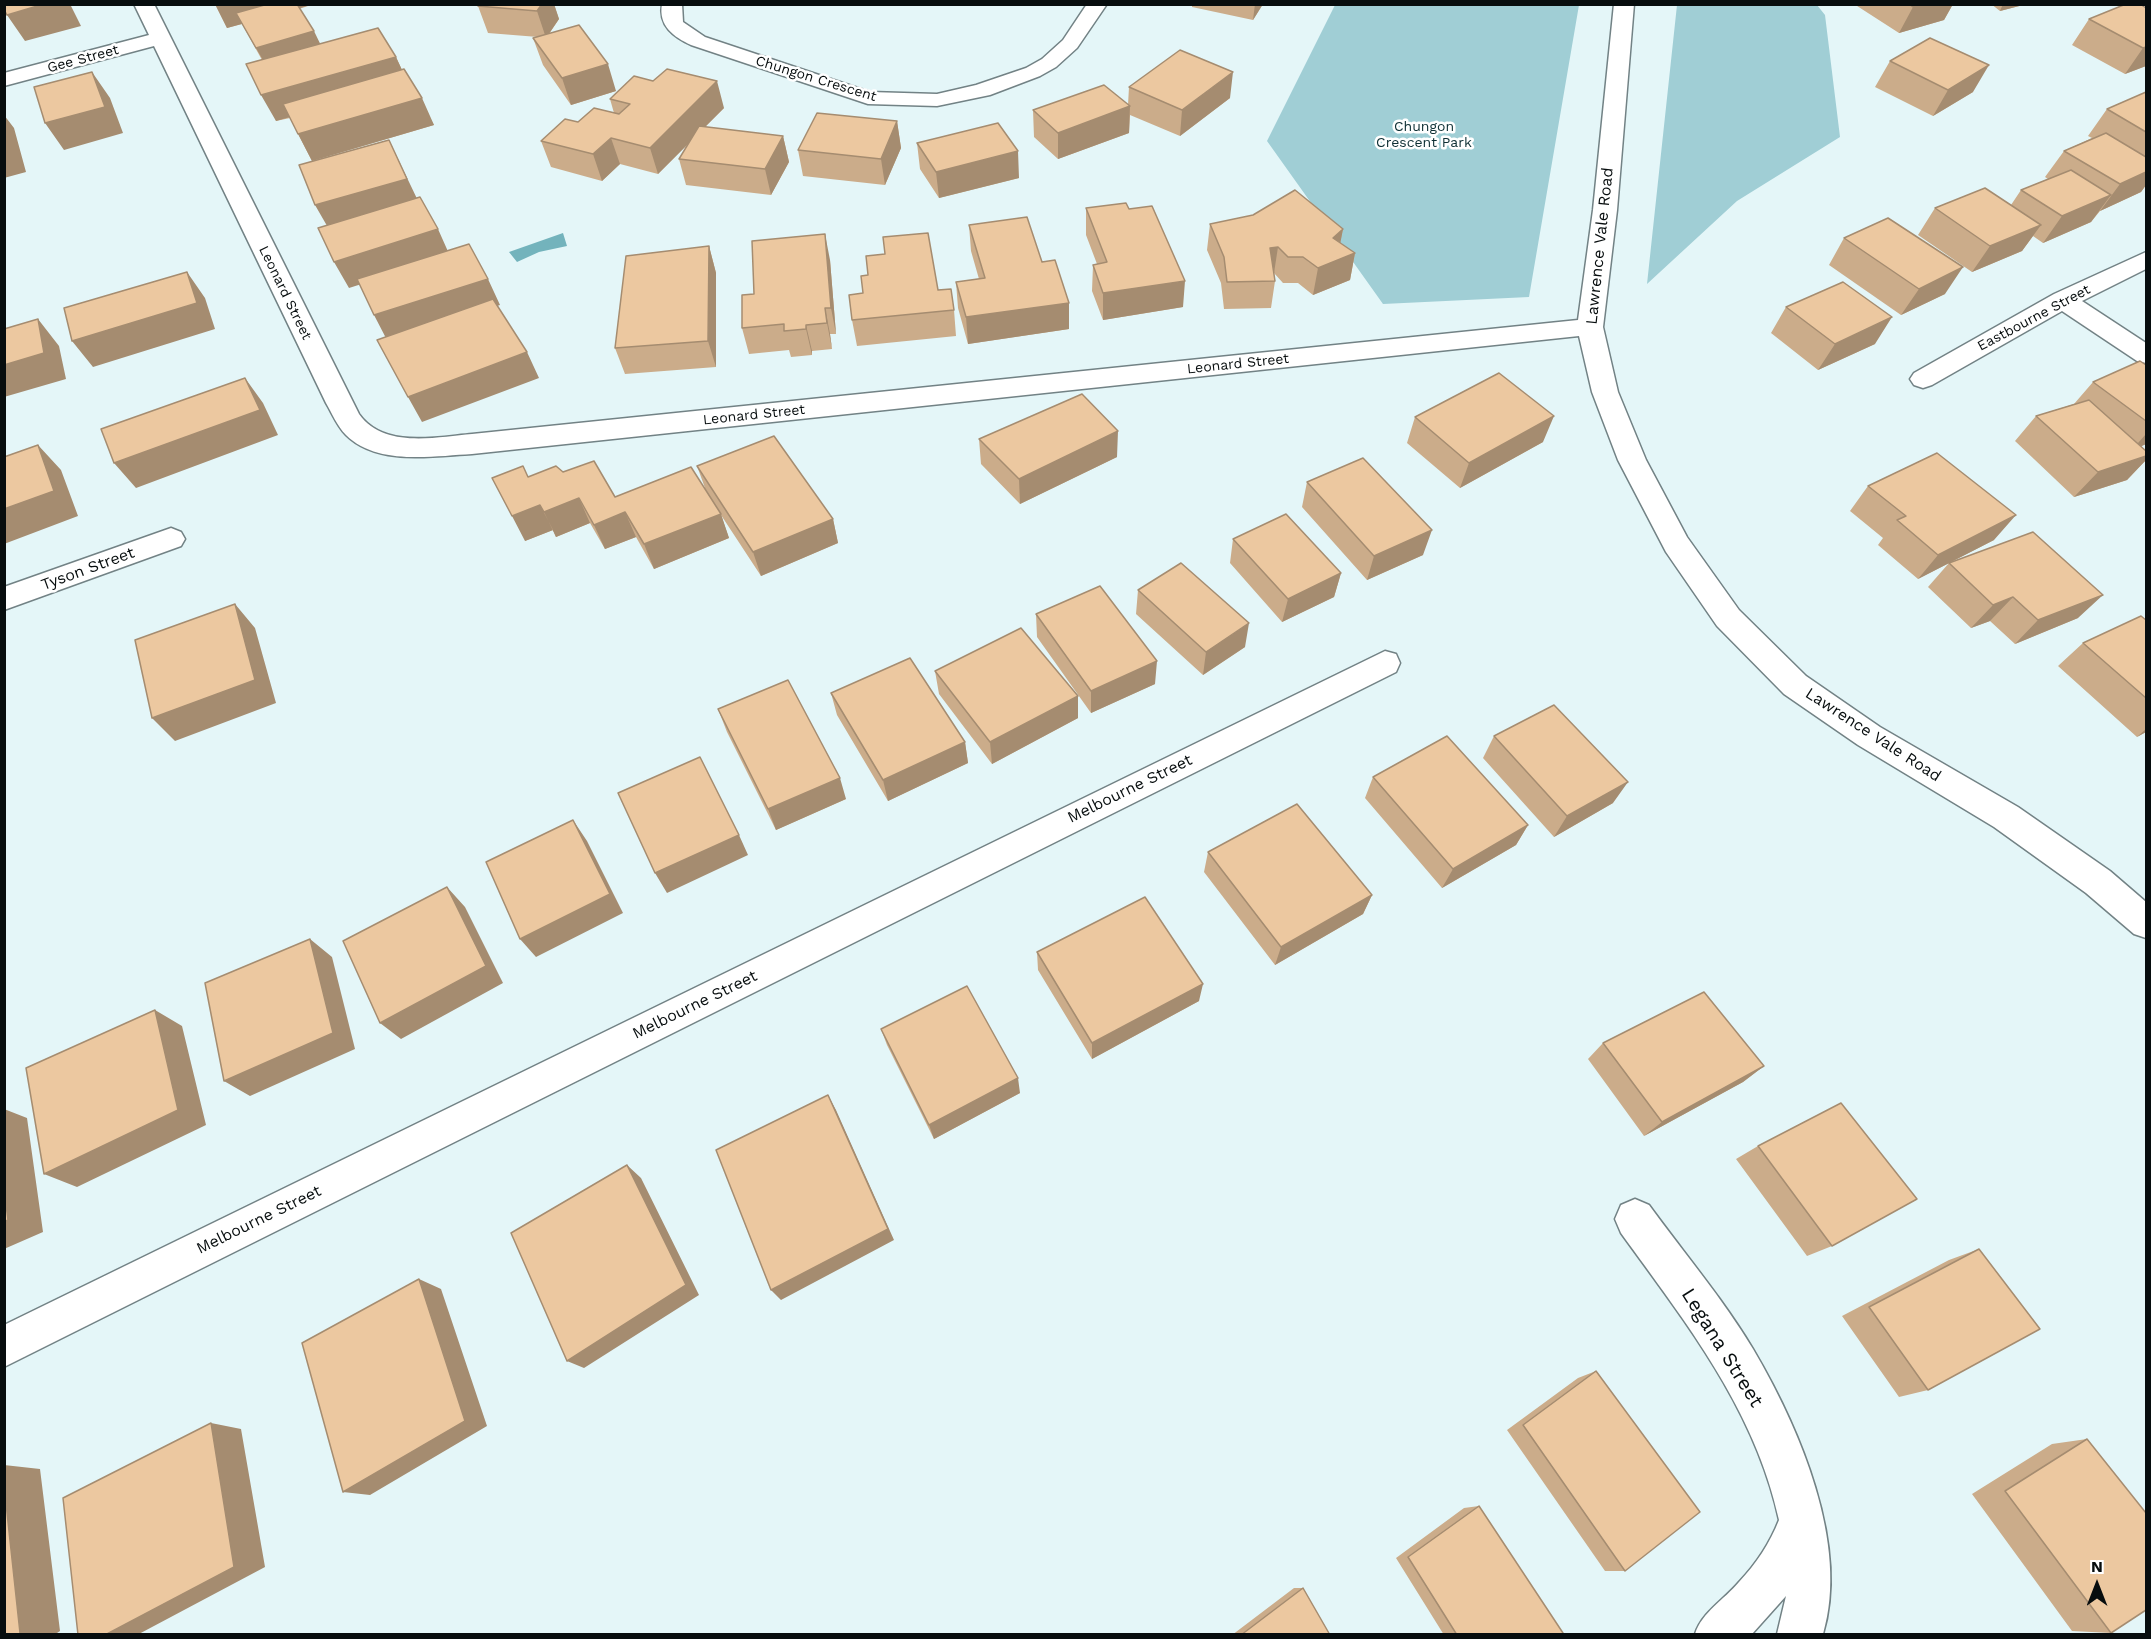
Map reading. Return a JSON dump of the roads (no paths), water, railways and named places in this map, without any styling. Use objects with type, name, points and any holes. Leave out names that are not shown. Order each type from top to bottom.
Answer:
[{"type":"street","name":"Leonard Street","points":[[144,4],[339,403],[356,430],[382,444],[422,447],[472,444],[1590,327]]},
{"type":"street","name":"Chungon Crescent","points":[[672,4],[671,19],[675,27],[698,41],[868,98],[912,102],[962,96],[1033,72],[1062,53],[1097,4]]},
{"type":"street","name":"Lawrence Vale Road","points":[[1624,4],[1605,210],[1590,327],[1605,392],[1632,460],[1676,544],[1728,618],[1795,685],[1869,736],[2006,817],[2098,882],[2146,923]]},
{"type":"street","name":"Gee Street","points":[[4,80],[162,38]]},
{"type":"street","name":"Eastbourne Street","points":[[1923,379],[2063,300],[2146,260]]},
{"type":"street","points":[[2063,300],[2146,355]]},
{"type":"street","name":"Tyson Street","points":[[4,599],[171,539]]},
{"type":"street","name":"Melbourne Street","points":[[4,1347],[1385,663]]},
{"type":"street","name":"Legana Street","points":[[1635,1219],[1749,1383],[1776,1442],[1801,1520],[1809,1559],[1810,1596],[1800,1635]]},
{"type":"street","points":[[1718,1635],[1748,1609],[1770,1582],[1789,1553],[1801,1520]]},
{"type":"park label","name":"Chungon Crescent Park","points":[[1424,136]]}]
